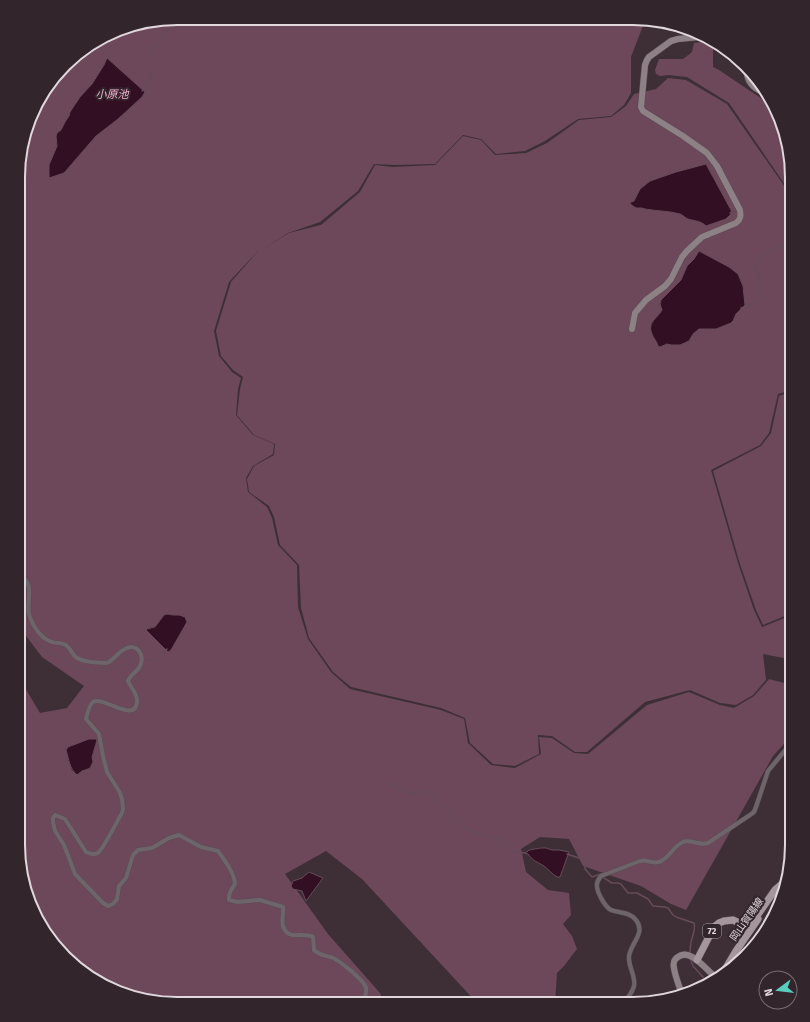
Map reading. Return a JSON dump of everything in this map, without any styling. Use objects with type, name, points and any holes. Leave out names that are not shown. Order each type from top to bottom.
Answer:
[{"type":"main road","points":[[739,923],[750,923],[754,920],[775,890],[779,886]]},
{"type":"main road","name":"岡山賀陽線","points":[[729,963],[778,889]]},
{"type":"main road","name":"72","points":[[692,957],[714,927],[719,923],[733,920],[739,923]]},
{"type":"main road","points":[[729,963],[734,948],[743,934],[742,927],[739,923]]},
{"type":"street","points":[[632,329],[635,313],[646,300],[665,286],[671,279],[682,257],[687,251],[702,237],[736,223],[741,216],[740,210],[717,166],[707,153],[643,111],[641,107],[645,66],[650,57],[671,41],[692,38]]},
{"type":"street","points":[[748,78],[752,85],[757,89]]},
{"type":"street","points":[[25,580],[28,584],[29,590],[29,613],[34,625],[45,639],[54,643],[65,644],[77,658],[84,660],[107,663],[125,648],[131,647],[138,649],[141,658],[140,665],[128,681],[136,696],[137,700],[135,708],[128,711],[121,710],[98,701],[91,704],[86,719],[99,734],[107,772],[119,791],[122,799],[122,813],[104,846],[98,853],[92,854],[86,852],[64,819],[55,815],[53,818],[52,822],[55,831],[64,845],[75,874],[103,903],[108,906],[113,904],[117,899],[119,886],[126,878],[133,855],[138,850],[152,848],[169,838],[179,835],[201,847],[218,851],[235,878],[235,884],[232,888],[229,900],[238,902],[260,900],[283,907],[283,928],[287,933],[291,936],[309,935],[313,937],[314,950],[316,953],[322,956],[331,957],[347,967],[365,986],[364,997]]},
{"type":"street","points":[[628,997],[634,984],[629,957],[630,952],[639,936],[640,928],[633,916],[611,910],[607,907],[598,891],[597,883],[599,879],[601,876],[643,860],[656,863],[660,862],[683,842],[690,841],[704,844],[708,843],[750,816],[756,807],[768,771],[785,750]]},
{"type":"street","points":[[680,990],[674,970],[674,963],[676,958],[682,955],[692,957],[712,974]]},
{"type":"shaded area","points":[[167,25],[643,25],[631,57],[631,93],[624,105],[611,116],[578,119],[545,141],[525,151],[496,154],[481,139],[463,135],[435,164],[374,164],[358,191],[320,222],[288,233],[266,247],[289,233],[321,225],[360,192],[375,165],[393,167],[435,165],[463,136],[481,140],[495,155],[526,153],[547,143],[579,120],[611,117],[626,106],[634,94],[656,89],[668,78],[686,80],[727,104],[785,187],[785,392],[778,394],[769,433],[760,445],[711,470],[738,563],[754,610],[762,627],[785,618],[785,658],[763,654],[766,680],[753,695],[736,705],[720,703],[690,690],[645,702],[587,752],[575,752],[552,736],[538,735],[539,754],[515,766],[493,764],[470,743],[465,718],[441,708],[351,687],[333,672],[309,638],[301,608],[299,565],[280,545],[274,517],[269,506],[249,492],[247,479],[254,466],[274,455],[275,444],[254,435],[237,415],[243,377],[233,370],[221,356],[216,331],[231,282],[258,251],[229,282],[214,331],[219,356],[232,372],[241,378],[238,389],[236,415],[253,435],[274,444],[273,454],[253,466],[246,478],[248,492],[267,507],[272,518],[278,545],[297,565],[298,607],[308,639],[331,672],[350,689],[441,710],[464,719],[468,743],[491,765],[515,768],[541,754],[539,737],[552,738],[574,753],[588,754],[647,705],[689,692],[720,705],[734,708],[754,696],[769,679],[785,683],[785,743],[773,756],[686,910],[671,904],[641,886],[583,866],[569,839],[540,837],[521,849],[526,872],[548,890],[569,893],[571,915],[563,924],[572,936],[577,949],[557,973],[555,997],[472,997],[362,879],[326,851],[285,874],[328,934],[380,993],[381,997],[167,997],[128,989],[101,977],[84,966],[56,938],[45,921],[30,884],[25,855],[25,688],[40,713],[67,708],[84,686],[42,657],[25,635],[25,167],[33,128],[45,101],[56,84],[84,56],[101,45],[128,33]],"holes":[[[107,58],[142,97],[118,119],[96,136],[64,173],[49,165],[57,146],[57,133],[61,130],[80,97],[92,84]],[[164,615],[179,615],[187,622],[169,652],[149,628],[156,626]],[[89,739],[94,750],[92,757],[93,759],[88,769],[82,771],[72,771],[68,761],[68,747]]]},
{"type":"shaded area","points":[[703,42],[713,48],[713,67],[765,101],[780,138],[784,157],[785,185],[729,103],[687,77],[669,75],[660,76],[656,74],[655,70],[659,59],[683,59],[692,52],[694,43]]},
{"type":"shaded area","points":[[785,394],[785,616],[763,625],[756,610],[740,564],[713,471],[761,446],[771,433],[779,396]]},
{"type":"water","name":"小原池","points":[[107,58],[145,92],[142,97],[118,119],[96,136],[64,173],[49,178],[49,165],[57,146],[57,133],[61,130],[80,97],[92,84]]},
{"type":"water","points":[[706,164],[731,210],[732,213],[726,219],[706,226],[700,222],[687,219],[680,214],[636,208],[630,204],[634,201],[640,189],[650,181]]},
{"type":"water","points":[[699,251],[729,267],[738,274],[743,286],[745,305],[736,314],[731,323],[716,329],[699,329],[693,334],[689,341],[680,345],[667,344],[660,347],[658,346],[653,335],[651,326],[662,310],[660,304],[661,300],[681,280],[687,266]]},
{"type":"water","points":[[167,614],[185,617],[187,622],[171,650],[168,652],[146,630],[155,627],[164,615]]},
{"type":"water","points":[[89,739],[97,740],[92,757],[93,762],[90,768],[77,775],[71,766],[66,750],[68,747]]},
{"type":"water","points":[[541,848],[569,852],[560,877],[555,876],[528,854],[524,853],[529,850]]},
{"type":"water","points":[[309,872],[323,878],[306,901],[302,891],[293,889],[291,886],[293,881],[302,878]]},
{"type":"waterway","points":[[142,91],[150,83],[152,64],[151,49],[158,46],[164,33],[178,25]]},
{"type":"waterway","points":[[739,190],[742,206]]},
{"type":"waterway","points":[[730,213],[737,209]]},
{"type":"waterway","points":[[741,308],[759,301],[761,287],[756,268],[759,257],[785,244]]},
{"type":"waterway","points":[[25,626],[29,636],[44,649],[64,658],[71,666],[89,670],[124,666],[137,658],[155,661],[167,649]]},
{"type":"waterway","points":[[381,782],[395,786],[410,793],[428,791],[448,810],[451,817],[461,825],[481,835],[502,840],[511,850],[524,853]]},
{"type":"waterway","points":[[567,854],[585,860],[585,869],[592,877],[601,874]]},
{"type":"waterway","points":[[604,878],[612,883],[621,884],[628,893],[637,893],[648,899],[653,906],[668,908],[676,917],[694,923],[695,928],[690,954]]},
{"type":"waterway","points":[[690,958],[693,966],[703,977]]}]
